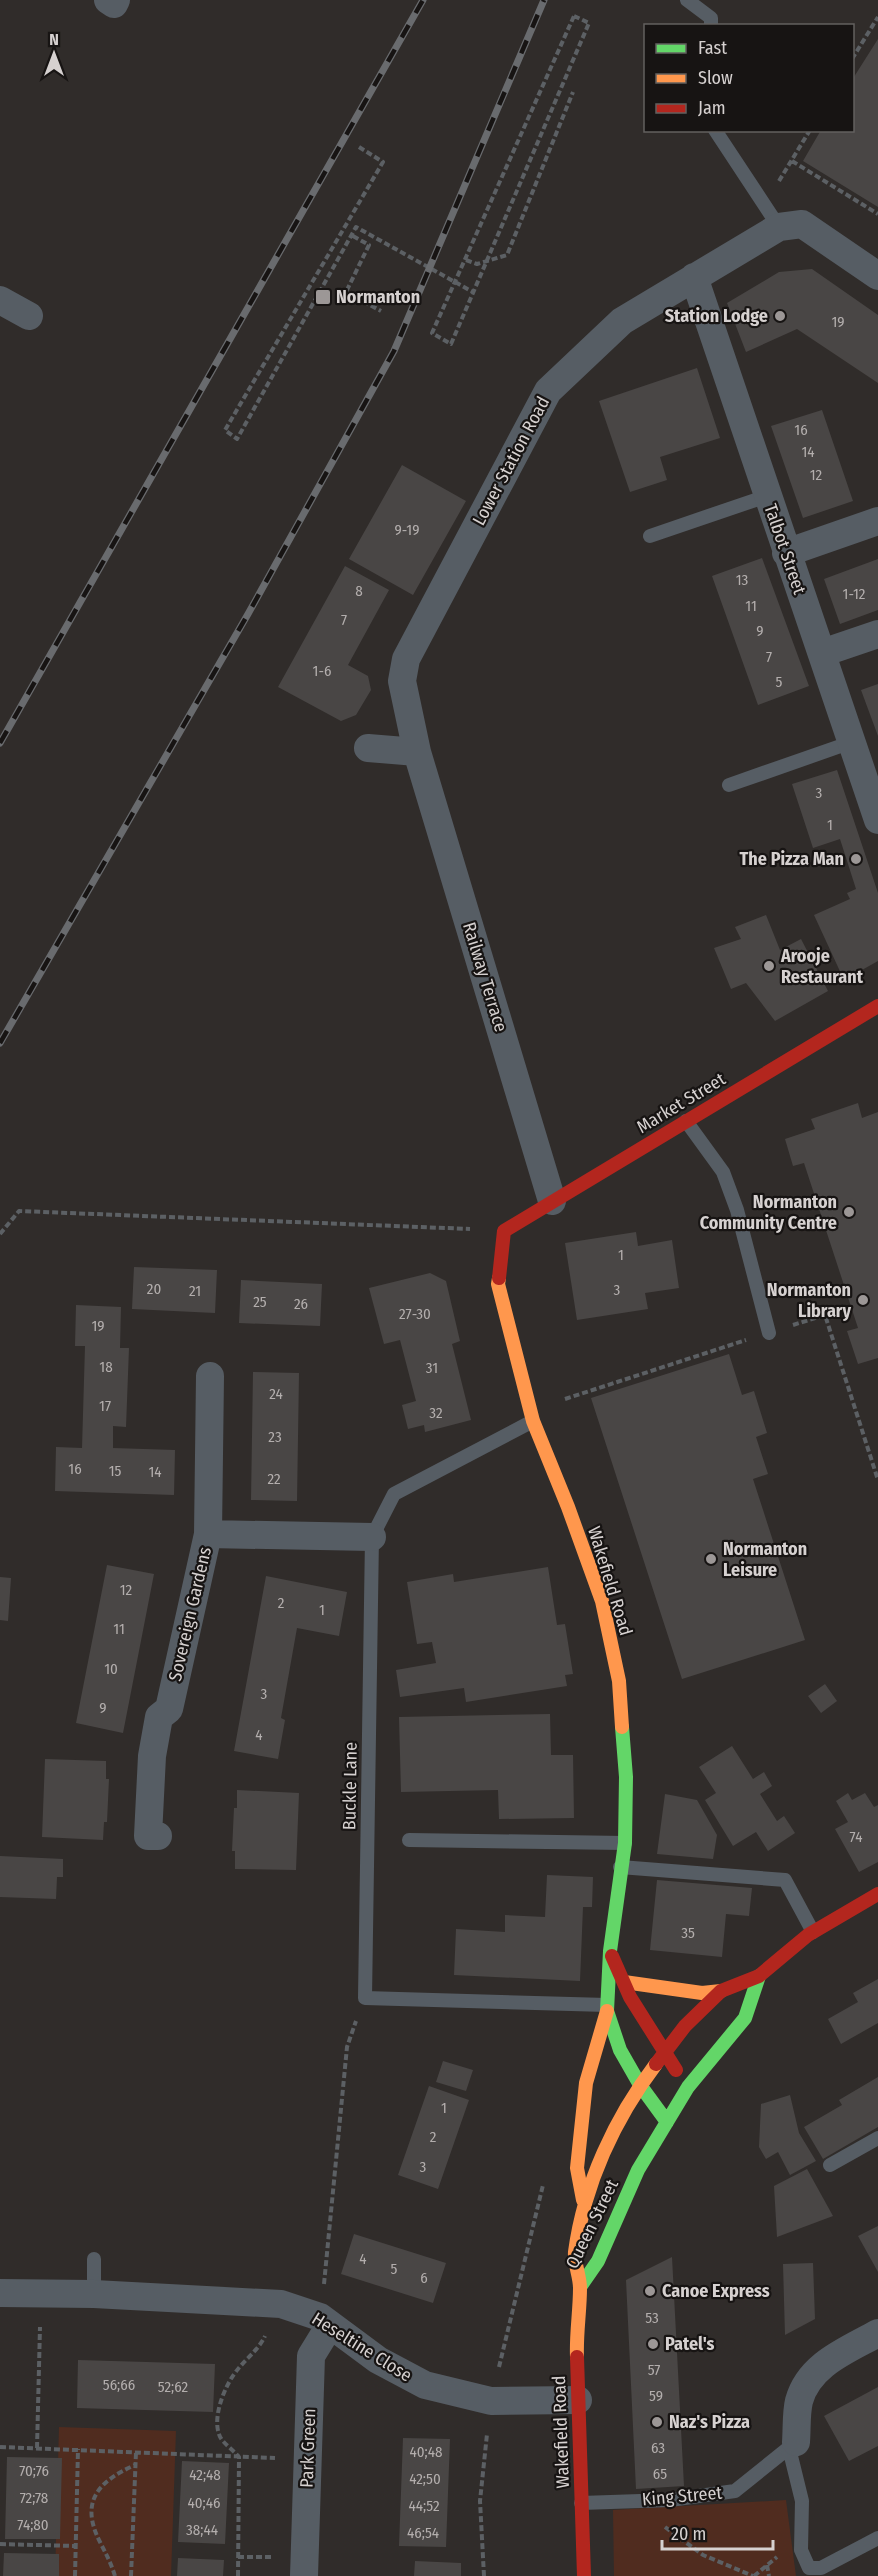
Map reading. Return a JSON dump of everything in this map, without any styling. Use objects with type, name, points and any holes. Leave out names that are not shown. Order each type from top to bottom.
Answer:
[{"type":"street","points":[[108,0],[114,4],[116,0]]},
{"type":"street","points":[[779,227],[802,224],[878,276]]},
{"type":"street","name":"Lower Station Road","points":[[405,698],[402,681],[406,660],[548,391],[622,321],[779,227]]},
{"type":"street","name":"Talbot Street","points":[[694,277],[878,820]]},
{"type":"street","points":[[0,300],[29,316]]},
{"type":"street","points":[[786,553],[878,521]]},
{"type":"street","points":[[822,653],[878,634]]},
{"type":"street","name":"Railway Terrace","points":[[405,698],[417,752],[552,1201]]},
{"type":"street","points":[[368,748],[417,752]]},
{"type":"street","name":"Market Street","points":[[504,1231],[878,1006]]},
{"type":"street","name":"Wakefield Road","points":[[504,1231],[498,1284],[532,1416],[602,1601],[619,1681],[626,1776],[625,1843],[610,1952],[607,2008],[586,2082],[577,2168],[585,2207]]},
{"type":"street","name":"Sovereign Gardens","points":[[158,1836],[148,1836],[152,1756],[159,1717],[169,1708],[208,1534],[210,1376]]},
{"type":"street","points":[[208,1534],[372,1537]]},
{"type":"street","name":"Queen Street","points":[[580,2286],[575,2254],[585,2207],[607,2141],[640,2085],[685,2026],[721,1991],[759,1976],[813,1932],[878,1893]]},
{"type":"street","points":[[610,1952],[664,2054],[688,2087]]},
{"type":"street","name":"Queen Street","points":[[580,2286],[598,2260],[638,2170],[688,2087],[745,2018],[759,1976]]},
{"type":"street","points":[[624,1982],[702,1994],[721,1991]]},
{"type":"street","name":"Wakefield Road","points":[[607,2008],[620,2050],[640,2085],[667,2122]]},
{"type":"street","name":"Wakefield Road","points":[[580,2286],[576,2340],[584,2576]]},
{"type":"street","name":"Heseltine Close","points":[[0,2293],[94,2294],[281,2304],[325,2321],[378,2360],[425,2385],[491,2402],[578,2400]]},
{"type":"street","name":"Park Green","points":[[304,2576],[311,2356],[325,2321]]},
{"type":"street","points":[[793,2445],[799,2401],[808,2380],[825,2362],[878,2333]]},
{"type":"lane","points":[[687,0],[711,18],[711,24]]},
{"type":"lane","points":[[716,132],[779,227]]},
{"type":"lane","points":[[650,536],[767,496]]},
{"type":"lane","points":[[729,785],[852,742]]},
{"type":"lane","points":[[686,1121],[723,1172],[737,1210],[769,1333]]},
{"type":"lane","name":"Buckle Lane","points":[[364,1998],[372,1537],[394,1494],[532,1416]]},
{"type":"lane","points":[[409,1840],[625,1843]]},
{"type":"lane","points":[[620,1867],[785,1880],[813,1932]]},
{"type":"lane","points":[[364,1998],[607,2008]]},
{"type":"lane","points":[[830,2165],[878,2138]]},
{"type":"lane","points":[[94,2259],[94,2294]]},
{"type":"lane","points":[[793,2445],[802,2501],[801,2550],[809,2568],[821,2568],[878,2538]]},
{"type":"lane","name":"King Street","points":[[581,2504],[670,2500],[735,2491],[793,2445]]},
{"type":"path","points":[[574,16],[589,23],[451,344],[432,333],[466,260],[574,16]]},
{"type":"path","points":[[854,56],[878,17]]},
{"type":"path","points":[[466,260],[477,264],[507,255],[573,92]]},
{"type":"path","points":[[779,227],[777,185],[809,132]]},
{"type":"path","points":[[359,147],[383,162],[225,430],[237,439],[356,227],[473,292]]},
{"type":"path","points":[[792,161],[878,214]]},
{"type":"path","points":[[353,236],[369,245],[346,292],[381,311]]},
{"type":"path","points":[[0,1234],[19,1211],[504,1231]]},
{"type":"path","points":[[532,1416],[825,1315],[878,1480]]},
{"type":"path","points":[[325,2321],[347,2047],[364,1998]]},
{"type":"path","points":[[484,2576],[480,2501],[491,2402],[513,2301],[545,2177]]},
{"type":"path","points":[[37,2448],[41,2293]]},
{"type":"path","points":[[238,2576],[240,2457],[221,2439],[218,2422],[222,2394],[236,2371],[262,2343],[281,2304]]},
{"type":"path","points":[[0,2447],[307,2460]]},
{"type":"path","points":[[75,2576],[78,2449]]},
{"type":"path","points":[[131,2576],[136,2452]]},
{"type":"path","points":[[115,2576],[110,2559],[92,2523],[92,2502],[102,2484],[135,2465]]},
{"type":"path","points":[[631,2501],[703,2555],[753,2576]]},
{"type":"path","points":[[0,2544],[75,2546]]},
{"type":"path","points":[[767,2565],[769,2576]]},
{"type":"shaded area","points":[[59,2427],[176,2431],[171,2576],[55,2576]]},
{"type":"shaded area","points":[[786,2500],[796,2576],[614,2576],[613,2510]]},
{"type":"building","points":[[878,39],[878,207],[803,161],[820,132],[854,132],[854,77]]},
{"type":"building","name":"Station Lodge","points":[[812,269],[878,315],[878,383],[797,329],[746,352],[727,303],[779,272]]},
{"type":"building","points":[[697,368],[720,438],[660,457],[667,480],[630,492],[599,401]]},
{"type":"building","points":[[822,410],[853,501],[803,518],[771,426]]},
{"type":"building","points":[[402,465],[466,501],[413,595],[349,559]]},
{"type":"building","points":[[762,558],[809,686],[758,705],[712,576]]},
{"type":"building","points":[[878,559],[878,610],[840,624],[824,579]]},
{"type":"building","points":[[345,566],[389,590],[348,665],[368,676],[371,690],[356,715],[341,721],[278,687]]},
{"type":"building","points":[[878,684],[878,736],[861,690]]},
{"type":"building","points":[[837,770],[878,893],[878,961],[844,980],[814,915],[850,899],[847,893],[856,889],[840,839],[813,848],[792,784]]},
{"type":"building","name":"Arooje Restaurant","points":[[766,915],[780,950],[801,939],[828,991],[775,1021],[746,983],[731,989],[714,948],[741,939],[735,927]]},
{"type":"building","name":"Normanton Community Centre","points":[[858,1103],[862,1118],[878,1112],[878,1358],[858,1364],[847,1331],[858,1328],[804,1163],[793,1166],[785,1139],[815,1129],[811,1119]]},
{"type":"building","points":[[636,1232],[638,1246],[672,1240],[679,1288],[645,1293],[648,1309],[577,1320],[565,1243]]},
{"type":"building","points":[[134,1267],[217,1270],[215,1313],[132,1309]]},
{"type":"building","points":[[430,1273],[446,1281],[460,1341],[452,1344],[471,1420],[425,1432],[424,1425],[408,1429],[402,1405],[416,1401],[400,1340],[384,1344],[369,1288]]},
{"type":"building","points":[[241,1280],[322,1284],[320,1326],[239,1323]]},
{"type":"building","points":[[76,1305],[121,1307],[120,1348],[129,1348],[126,1427],[113,1426],[113,1448],[175,1450],[174,1495],[55,1491],[56,1447],[82,1448],[85,1346],[75,1346]]},
{"type":"building","name":"Normanton Leisure","points":[[729,1354],[742,1395],[754,1391],[767,1433],[756,1437],[768,1474],[753,1479],[805,1640],[682,1679],[591,1398]]},
{"type":"building","points":[[253,1372],[299,1373],[297,1501],[251,1500]]},
{"type":"building","points":[[107,1565],[154,1574],[123,1733],[76,1723]]},
{"type":"building","points":[[548,1567],[557,1625],[565,1624],[573,1674],[565,1675],[567,1686],[466,1702],[464,1688],[400,1697],[396,1670],[436,1663],[432,1642],[417,1644],[407,1582],[453,1574],[454,1582]]},
{"type":"building","points":[[266,1576],[347,1592],[339,1636],[297,1628],[281,1718],[285,1720],[278,1759],[234,1751]]},
{"type":"building","points":[[0,1577],[11,1578],[8,1621],[0,1620]]},
{"type":"building","points":[[825,1684],[837,1701],[821,1713],[808,1696]]},
{"type":"building","points":[[550,1714],[551,1755],[573,1755],[574,1818],[499,1819],[498,1790],[401,1792],[399,1717]]},
{"type":"building","points":[[732,1746],[753,1779],[764,1772],[772,1786],[760,1794],[777,1821],[784,1816],[795,1833],[768,1851],[756,1832],[733,1846],[705,1800],[716,1793],[699,1767]]},
{"type":"building","points":[[45,1759],[106,1761],[106,1779],[109,1779],[107,1822],[104,1822],[103,1840],[42,1837]]},
{"type":"building","points":[[237,1790],[299,1793],[296,1870],[235,1869],[235,1851],[232,1851]]},
{"type":"building","points":[[848,1793],[852,1800],[865,1793],[874,1807],[878,1805],[878,1862],[859,1872],[835,1829],[848,1822],[836,1801]]},
{"type":"building","points":[[665,1794],[697,1800],[717,1835],[713,1859],[657,1854]]},
{"type":"building","points":[[0,1856],[63,1859],[63,1877],[57,1877],[56,1899],[0,1897]]},
{"type":"building","points":[[547,1875],[593,1877],[592,1907],[583,1907],[580,1981],[454,1975],[456,1929],[505,1932],[505,1915],[545,1917]]},
{"type":"building","points":[[657,1880],[752,1888],[749,1916],[726,1914],[722,1957],[650,1950]]},
{"type":"building","points":[[878,1979],[878,2023],[841,2044],[828,2019],[858,2002],[853,1993]]},
{"type":"building","points":[[443,2061],[473,2070],[466,2091],[436,2082]]},
{"type":"building","points":[[878,2077],[878,2127],[823,2159],[804,2127],[842,2105],[839,2100]]},
{"type":"building","points":[[429,2086],[469,2100],[438,2189],[398,2175]]},
{"type":"building","points":[[790,2095],[799,2133],[816,2161],[790,2175],[778,2152],[766,2159],[759,2147],[761,2104]]},
{"type":"building","points":[[807,2169],[833,2216],[777,2237],[774,2186]]},
{"type":"building","points":[[878,2226],[878,2272],[858,2236]]},
{"type":"building","points":[[354,2234],[446,2263],[433,2303],[341,2274]]},
{"type":"building","points":[[672,2257],[684,2486],[636,2489],[626,2280]]},
{"type":"building","points":[[813,2263],[815,2319],[785,2335],[783,2264]]},
{"type":"building","points":[[78,2360],[215,2364],[213,2412],[77,2408]]},
{"type":"building","points":[[878,2387],[878,2446],[849,2461],[824,2416]]},
{"type":"building","points":[[403,2438],[450,2439],[446,2547],[399,2546]]},
{"type":"building","points":[[7,2457],[62,2458],[60,2539],[5,2539]]},
{"type":"building","points":[[182,2461],[229,2463],[225,2544],[178,2542]]},
{"type":"building","points":[[4,2553],[59,2554],[59,2576],[3,2576]]},
{"type":"building","points":[[178,2558],[224,2560],[223,2576],[177,2576]]},
{"type":"building","points":[[415,2561],[461,2563],[461,2576],[414,2576]]},
{"type":"railway","points":[[0,743],[423,0]]},
{"type":"railway","points":[[0,1043],[248,614],[394,351],[544,0]]},
{"type":"traffic: fast","points":[[622,1727],[626,1777],[625,1843],[610,1951],[607,2011],[620,2050],[640,2085],[667,2122]]},
{"type":"traffic: fast","points":[[580,2287],[598,2261],[638,2170],[688,2087],[745,2018],[759,1976]]},
{"type":"traffic: slow","points":[[499,1278],[498,1284],[533,1421],[568,1507],[602,1601],[619,1681],[622,1727]]},
{"type":"traffic: slow","points":[[624,1982],[702,1993],[721,1991]]},
{"type":"traffic: slow","points":[[583,2200],[577,2168],[586,2083],[607,2011]]},
{"type":"traffic: slow","points":[[577,2357],[580,2288],[575,2252],[579,2227],[594,2177],[615,2129],[656,2064]]},
{"type":"traffic: jam","points":[[499,1278],[504,1231],[878,1006]]},
{"type":"traffic: jam","points":[[656,2064],[685,2026],[721,1991],[759,1976],[808,1935],[878,1894]]},
{"type":"traffic: jam","points":[[612,1956],[630,1997],[676,2070]]},
{"type":"traffic: jam","points":[[577,2357],[584,2576]]},
{"type":"place","name":"Normanton","points":[[323,297]]},
{"type":"place","name":"Station Lodge","points":[[780,316]]},
{"type":"place","name":"The Pizza Man","points":[[856,859]]},
{"type":"place","name":"Arooje Restaurant","points":[[769,966]]},
{"type":"place","name":"Normanton Community Centre","points":[[849,1212]]},
{"type":"place","name":"Normanton Library","points":[[863,1300]]},
{"type":"place","name":"Normanton Leisure","points":[[711,1559]]},
{"type":"place","name":"Canoe Express","points":[[650,2291]]},
{"type":"place","name":"Patel's","points":[[653,2344]]},
{"type":"place","name":"Naz's Pizza","points":[[657,2422]]}]
